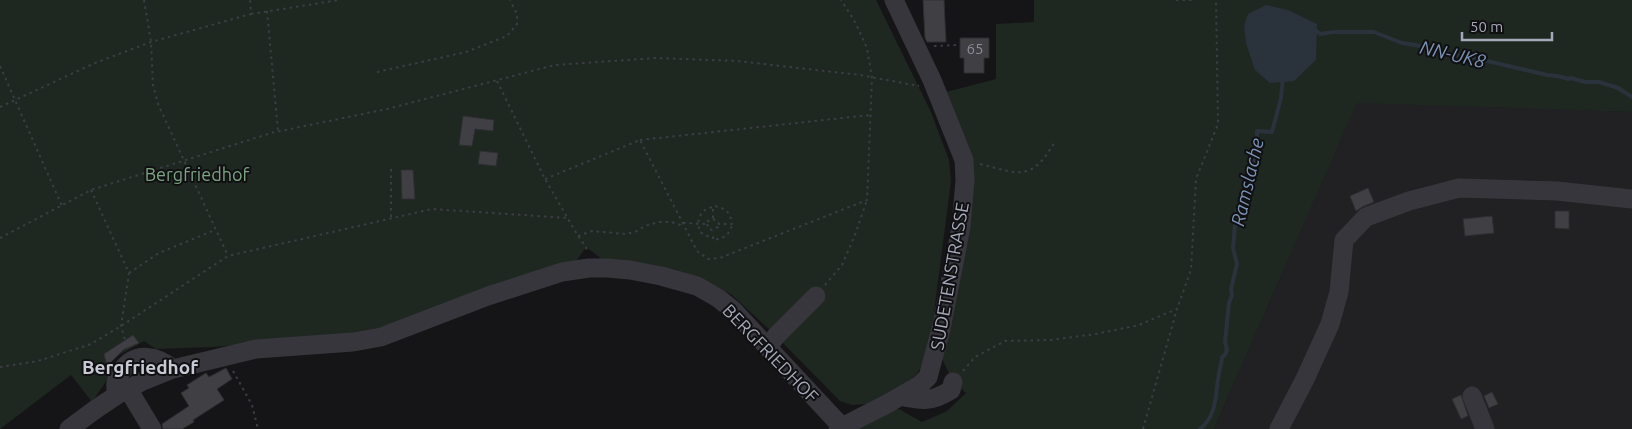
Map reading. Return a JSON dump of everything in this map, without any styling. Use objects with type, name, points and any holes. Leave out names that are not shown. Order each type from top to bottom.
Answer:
[{"type":"street","name":"SUDETENSTRASSE","points":[[840,428],[920,385],[928,377],[941,329],[961,227],[965,180],[964,160],[932,80],[894,0]]},
{"type":"street","points":[[1279,429],[1305,379],[1330,324],[1338,292],[1344,240],[1366,217],[1409,201],[1459,188],[1557,192],[1632,200]]},
{"type":"street","name":"BERGFRIEDHOF","points":[[69,429],[123,392],[173,369],[256,349],[352,342],[381,337],[488,296],[562,272],[589,268],[630,270],[697,286],[718,298],[733,310],[768,347],[840,428]]},
{"type":"street","points":[[768,347],[776,336],[816,296]]},
{"type":"street","points":[[932,366],[960,387]]},
{"type":"street","points":[[901,396],[920,401],[942,396],[960,387]]},
{"type":"street","points":[[123,392],[152,429]]},
{"type":"street","points":[[1472,396],[1485,429]]},
{"type":"path","points":[[144,0],[151,42],[153,85],[158,104],[182,160],[228,256]]},
{"type":"path","points":[[250,0],[251,14]]},
{"type":"path","points":[[0,107],[95,63],[151,42],[251,14],[339,0]]},
{"type":"path","points":[[377,72],[466,52],[507,36],[517,24],[517,14],[510,0]]},
{"type":"path","points":[[816,296],[842,265],[867,200],[872,78],[867,48],[854,20],[841,0]]},
{"type":"path","points":[[1176,0],[1195,0]]},
{"type":"path","points":[[1143,429],[1177,309],[1191,270],[1196,179],[1218,124],[1216,1]]},
{"type":"path","points":[[267,11],[278,131]]},
{"type":"path","points":[[916,47],[958,45]]},
{"type":"path","points":[[0,238],[91,190],[182,160],[278,131],[387,109],[555,65],[656,58],[738,61],[860,75],[920,86],[932,80]]},
{"type":"path","points":[[0,66],[62,206]]},
{"type":"path","points":[[497,81],[544,179],[586,247]]},
{"type":"path","points":[[544,179],[640,140],[870,115]]},
{"type":"path","points":[[640,140],[697,251],[708,259],[720,258],[867,200]]},
{"type":"path","points":[[964,160],[1019,174],[1037,167],[1046,157],[1054,143]]},
{"type":"path","points":[[391,169],[391,219]]},
{"type":"path","points":[[91,190],[129,273],[121,326],[125,340]]},
{"type":"path","points":[[713,206],[718,206],[727,210],[732,218],[732,224],[731,230],[725,236],[712,240],[712,237],[700,232],[698,223],[701,213],[707,208],[713,208],[713,206]]},
{"type":"path","points":[[713,208],[713,219]]},
{"type":"path","points":[[0,367],[38,361],[91,344],[228,256],[432,209],[568,218]]},
{"type":"path","points":[[707,224],[708,221],[713,219]]},
{"type":"path","points":[[713,219],[718,224]]},
{"type":"path","points":[[578,236],[592,231],[624,234],[635,232],[645,226],[659,222],[671,222],[684,227]]},
{"type":"path","points":[[682,223],[707,224]]},
{"type":"path","points":[[707,224],[709,229],[712,230],[712,237]]},
{"type":"path","points":[[718,224],[732,224]]},
{"type":"path","points":[[712,230],[718,227],[718,224]]},
{"type":"path","points":[[129,273],[159,253],[216,229]]},
{"type":"path","points":[[960,387],[975,357],[1005,341],[1050,340],[1096,334],[1139,325],[1177,309]]},
{"type":"path","points":[[233,371],[252,405],[258,429]]},
{"type":"shaded area","points":[[1266,5],[1288,10],[1317,24],[1316,60],[1294,81],[1270,83],[1255,70],[1246,43],[1244,26],[1248,14]]},
{"type":"shaded area","points":[[1357,102],[1632,112],[1632,429],[1214,429]]},
{"type":"green space","name":"Bergfriedhof","points":[[0,0],[876,0],[931,112],[949,160],[951,181],[932,328],[925,360],[911,380],[868,404],[852,405],[840,401],[776,336],[732,295],[699,279],[603,260],[586,247],[572,267],[379,328],[326,337],[213,347],[156,349],[144,341],[119,355],[108,365],[109,377],[92,402],[71,375],[0,429]]},
{"type":"green space","points":[[1034,0],[1632,0],[1632,112],[1357,103],[1214,429],[846,429],[888,408],[899,409],[922,422],[947,411],[966,393],[953,382],[941,356],[968,226],[946,92],[996,79],[996,24],[1034,22]]},
{"type":"building","points":[[923,0],[944,0],[946,42],[927,42],[925,38]]},
{"type":"building","points":[[960,38],[989,38],[989,58],[984,58],[984,73],[964,73],[964,58],[960,58]]},
{"type":"building","points":[[463,116],[494,120],[493,131],[475,129],[472,146],[459,145]]},
{"type":"building","points":[[480,151],[498,153],[496,166],[478,164]]},
{"type":"building","points":[[401,170],[413,170],[415,199],[402,199]]},
{"type":"building","points":[[1368,188],[1374,202],[1356,211],[1350,196]]},
{"type":"building","points":[[1555,211],[1569,211],[1569,229],[1555,228]]},
{"type":"building","points":[[1492,216],[1494,233],[1465,236],[1463,219]]},
{"type":"building","points":[[133,335],[139,343],[123,350],[107,366],[104,354]]},
{"type":"building","points":[[226,368],[232,379],[217,389],[224,400],[182,429],[163,429],[162,424],[189,406],[181,393],[189,388],[187,385],[206,373],[209,377]]},
{"type":"building","points":[[1492,392],[1498,404],[1489,408],[1484,396]]},
{"type":"building","points":[[1461,395],[1468,416],[1461,419],[1452,399]]},
{"type":"waterway","name":"NN-UK8","points":[[1314,29],[1320,34],[1333,32],[1374,32],[1402,43],[1421,46],[1423,49],[1568,79],[1599,82],[1618,88],[1632,97]]},
{"type":"waterway","name":"Ramslache","points":[[1200,429],[1206,423],[1213,410],[1222,357],[1227,350],[1225,342],[1229,303],[1237,264],[1233,248],[1236,214],[1238,208],[1246,199],[1257,142],[1257,131],[1272,132],[1281,98],[1283,77]]},
{"type":"district","name":"Bergfriedhof","points":[[140,367]]}]
